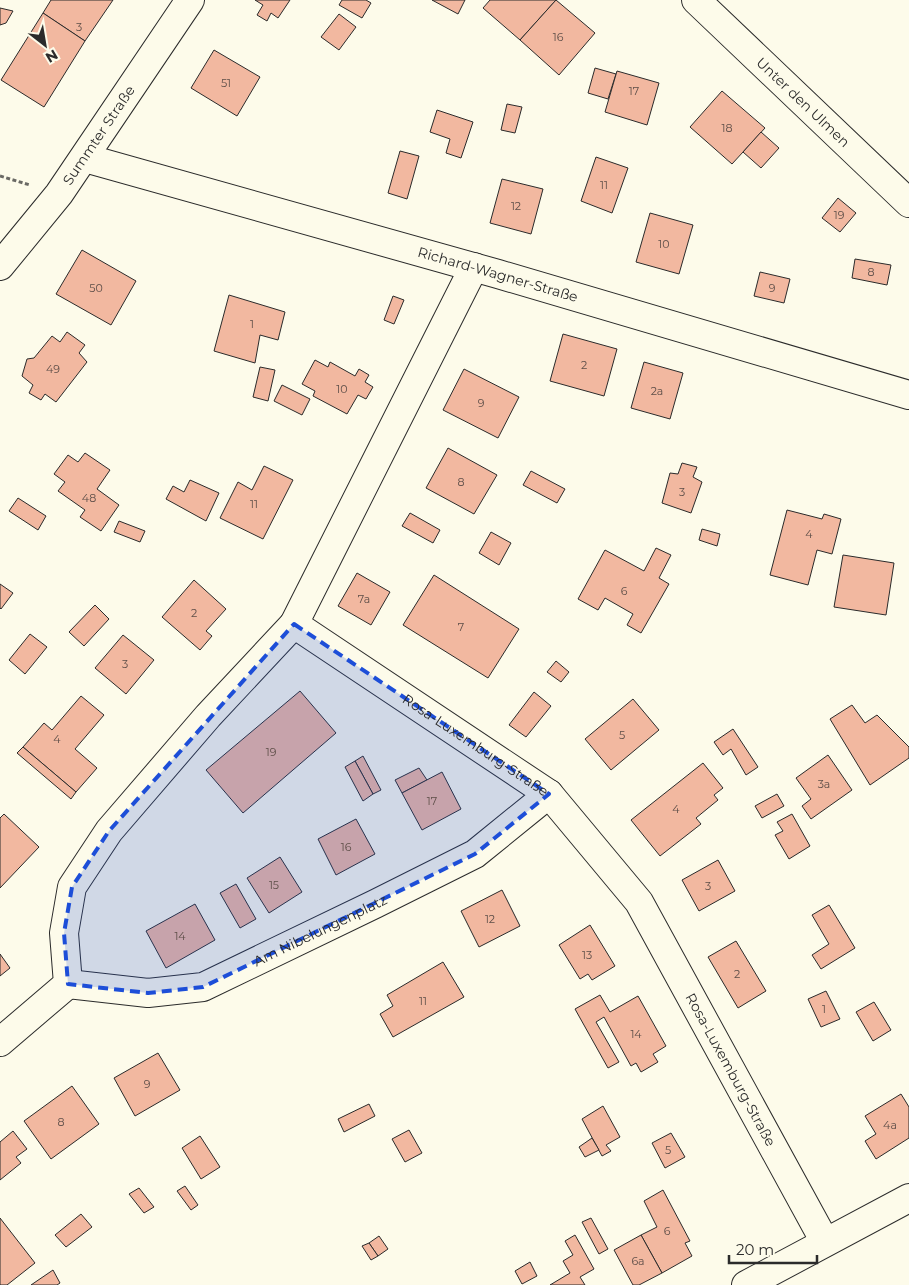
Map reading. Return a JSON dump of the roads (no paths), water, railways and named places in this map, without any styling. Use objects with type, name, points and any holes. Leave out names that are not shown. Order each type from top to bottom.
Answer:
[{"type":"street","name":"Summter Straße","points":[[0,266],[59,194],[85,158],[190,0]]},
{"type":"street","name":"Unter den Ulmen","points":[[696,0],[909,203]]},
{"type":"street","name":"Richard-Wagner-Straße","points":[[85,158],[474,268],[909,395]]},
{"type":"street","points":[[0,1042],[68,984],[64,933],[72,886],[108,831],[208,716],[294,624],[474,268]]},
{"type":"street","name":"Rosa-Luxemburg-Straße","points":[[294,624],[549,794],[639,902],[825,1242]]},
{"type":"street","name":"Am Nibelungenplatz","points":[[68,984],[148,993],[204,987],[475,854],[549,794]]},
{"type":"street","points":[[746,1285],[909,1198]]}]
